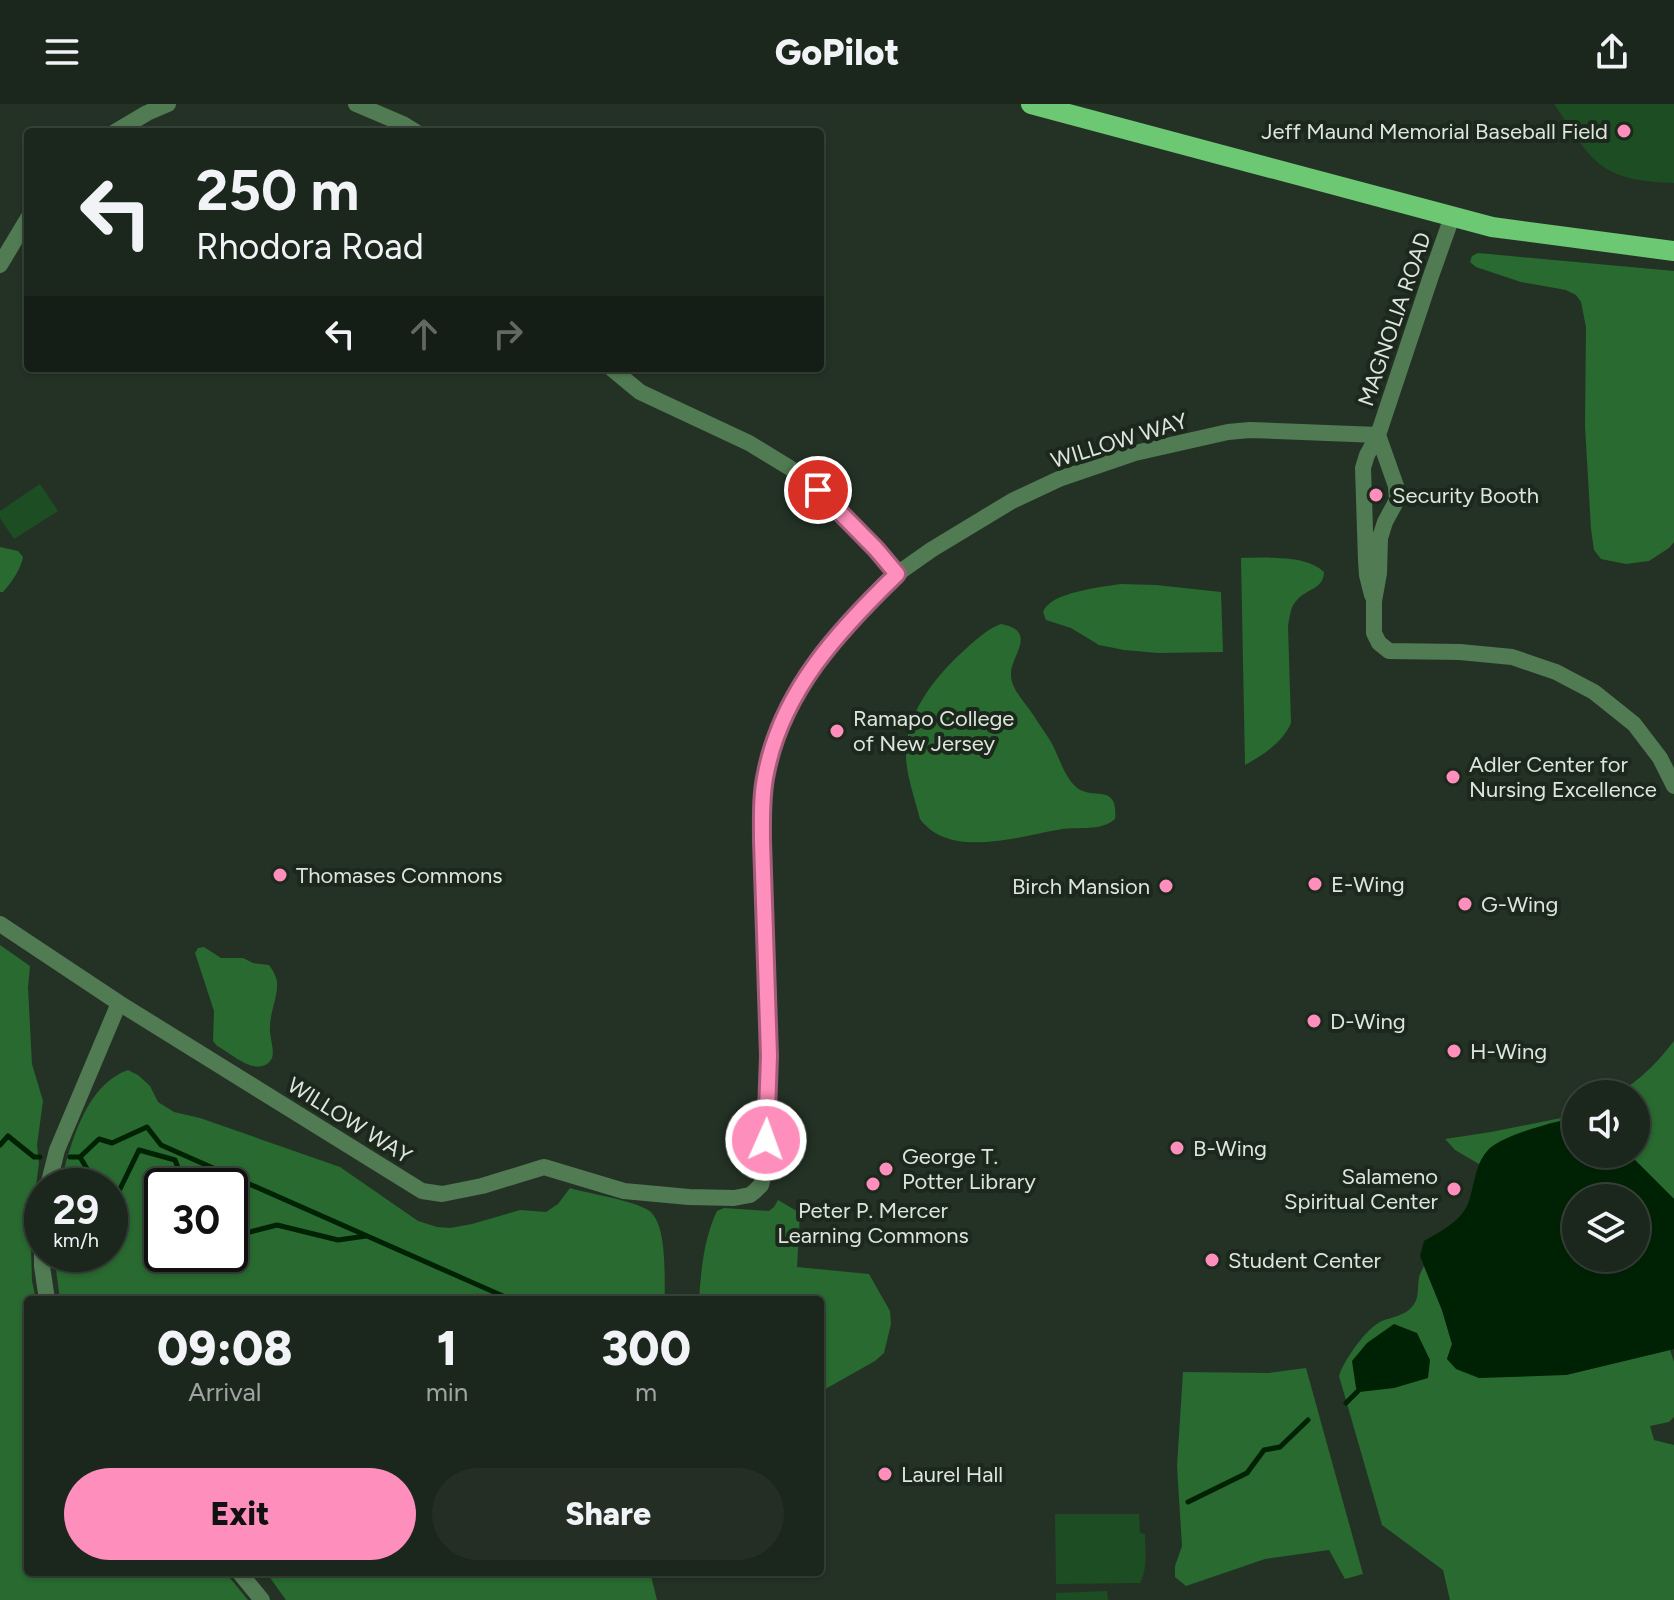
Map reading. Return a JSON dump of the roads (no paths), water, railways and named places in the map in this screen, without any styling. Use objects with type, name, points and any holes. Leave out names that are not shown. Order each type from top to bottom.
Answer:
[{"type":"main road","points":[[1031,104],[1060,108],[1452,217],[1521,232],[1674,251]]},
{"type":"street","points":[[122,128],[168,104]]},
{"type":"street","points":[[356,104],[410,128]]},
{"type":"street","name":"MAGNOLIA ROAD","points":[[1374,601],[1367,575],[1363,468],[1378,435],[1452,217]]},
{"type":"street","points":[[0,265],[24,225]]},
{"type":"street","points":[[616,372],[640,392],[749,443],[790,468],[828,500],[897,574]]},
{"type":"street","name":"WILLOW WAY","points":[[0,924],[119,1003],[422,1191],[442,1194],[482,1186],[544,1167],[624,1191],[689,1197],[750,1195],[761,1185],[766,1167],[769,1056],[762,841],[765,775],[778,730],[811,668],[847,625],[897,574],[1012,501],[1059,479],[1135,453],[1250,430],[1378,435]]},
{"type":"street","name":"MAGNOLIA ROAD","points":[[1374,601],[1380,538],[1397,500],[1396,486],[1378,435]]},
{"type":"street","points":[[1374,601],[1374,633],[1379,643],[1389,651],[1460,652],[1512,657],[1556,672],[1594,692],[1634,724],[1660,758],[1674,786]]},
{"type":"street","points":[[52,1168],[57,1150],[119,1003]]},
{"type":"street","points":[[43,1272],[46,1296]]},
{"type":"street","points":[[242,1576],[262,1600]]},
{"type":"waterway","points":[[70,1157],[80,1157],[99,1139],[112,1143],[147,1127],[161,1145],[503,1296]]},
{"type":"waterway","points":[[0,1145],[8,1136],[34,1157],[40,1157]]},
{"type":"waterway","points":[[128,1173],[139,1150],[175,1160],[178,1168]]},
{"type":"waterway","points":[[80,1157],[86,1168]]},
{"type":"waterway","points":[[248,1232],[277,1225],[338,1240],[366,1236]]},
{"type":"waterway","points":[[1346,1403],[1358,1391]]},
{"type":"waterway","points":[[1188,1502],[1247,1473],[1264,1450],[1280,1447],[1308,1420]]},
{"type":"place","name":"Jeff Maund Memorial Baseball Field","points":[[1624,131]]},
{"type":"place","name":"Security Booth","points":[[1376,495]]},
{"type":"place","name":"Ramapo College of New Jersey","points":[[837,731]]},
{"type":"place","name":"Adler Center for Nursing Excellence","points":[[1453,777]]},
{"type":"place","name":"Thomases Commons","points":[[280,875]]},
{"type":"place","name":"E-Wing","points":[[1315,884]]},
{"type":"place","name":"Birch Mansion","points":[[1166,886]]},
{"type":"place","name":"G-Wing","points":[[1465,904]]},
{"type":"place","name":"D-Wing","points":[[1314,1021]]},
{"type":"place","name":"H-Wing","points":[[1454,1051]]},
{"type":"place","name":"B-Wing","points":[[1177,1148]]},
{"type":"place","name":"George T. Potter Library","points":[[886,1169]]},
{"type":"place","name":"Peter P. Mercer Learning Commons","points":[[873,1184]]},
{"type":"place","name":"Salameno Spiritual Center","points":[[1454,1189]]},
{"type":"place","name":"Student Center","points":[[1212,1260]]},
{"type":"place","name":"Laurel Hall","points":[[885,1474]]}]
